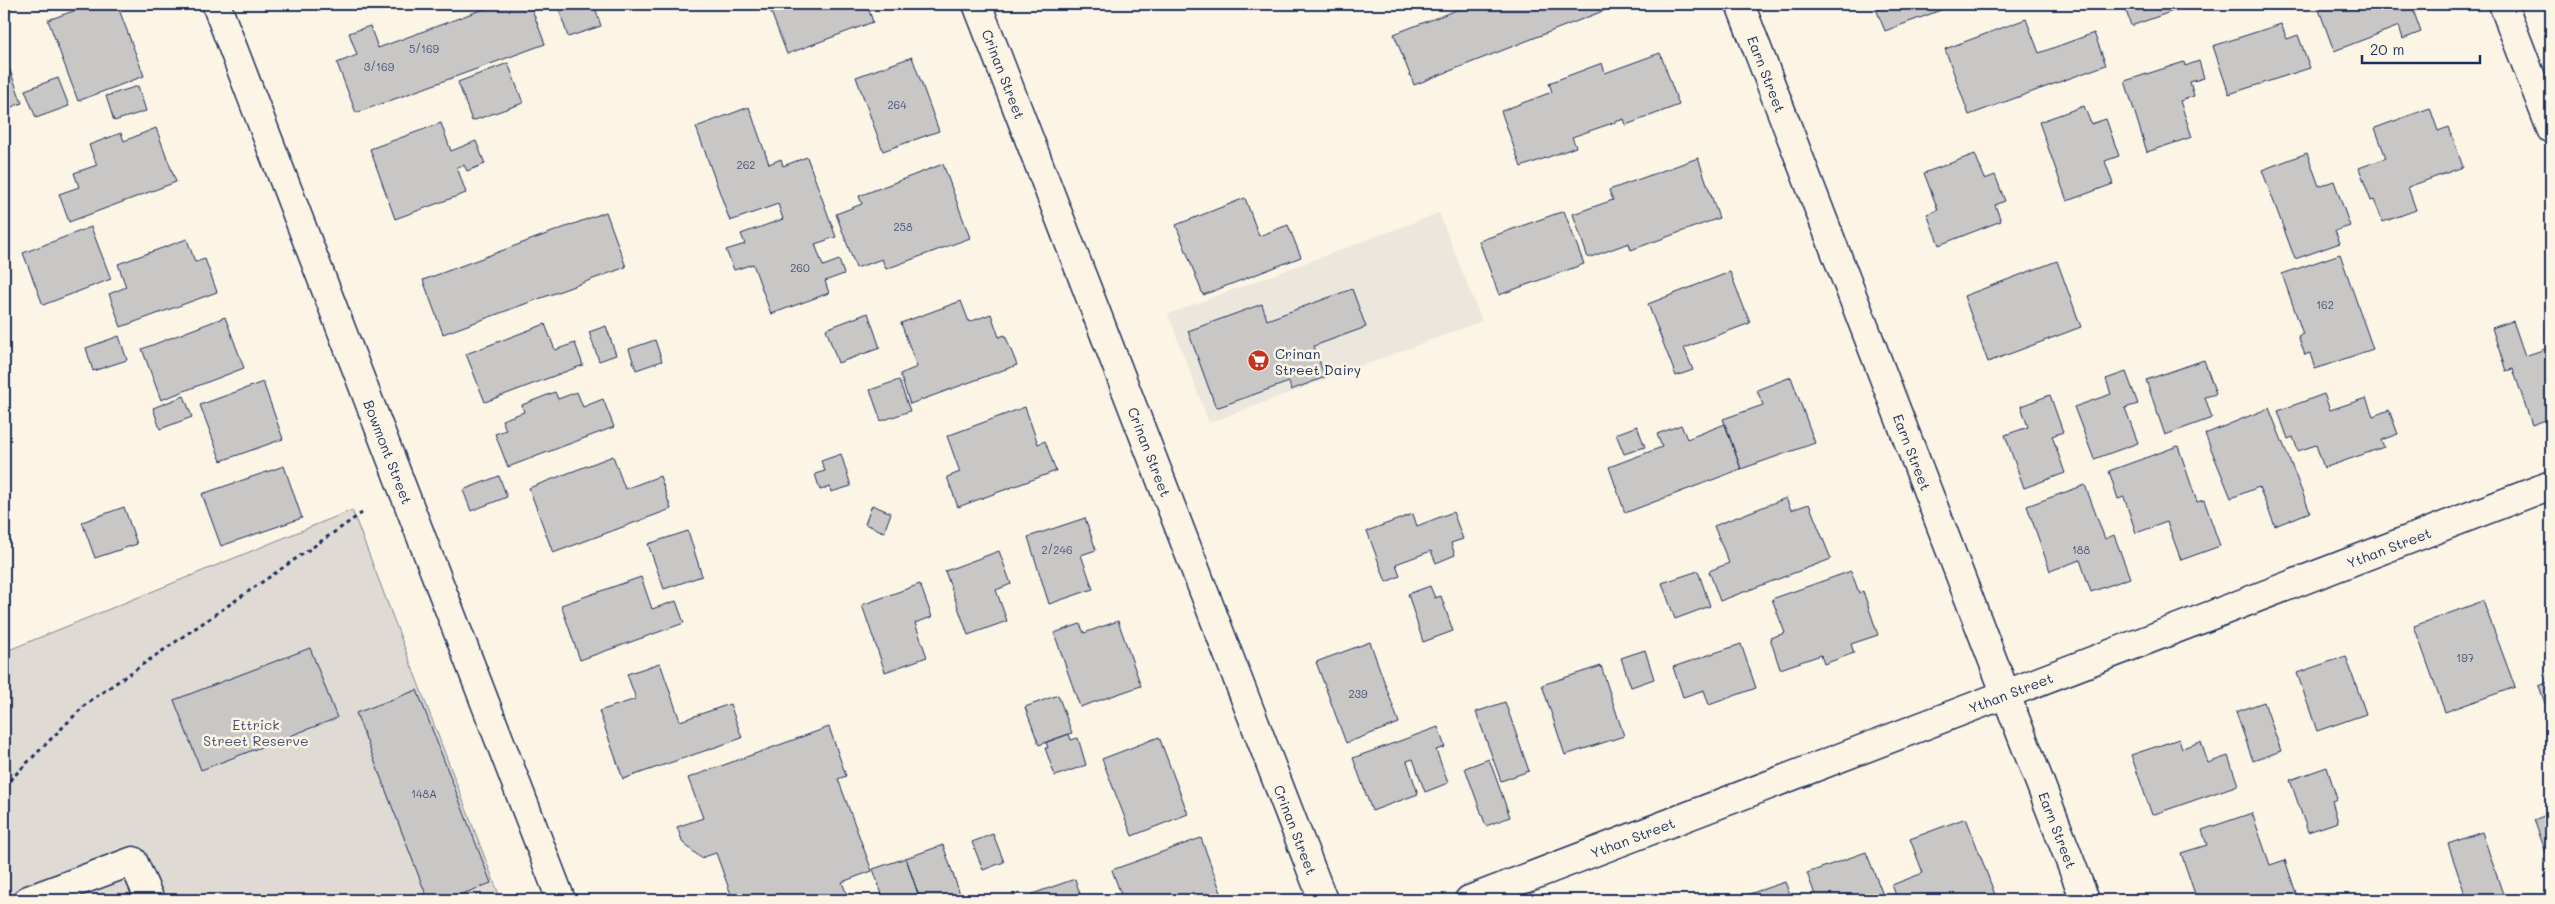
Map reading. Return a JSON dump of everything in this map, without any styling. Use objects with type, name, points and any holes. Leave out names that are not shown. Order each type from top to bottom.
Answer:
[{"type":"street","name":"Bowmont Street","points":[[216,4],[561,900]]},
{"type":"street","name":"Crinan Street","points":[[977,4],[1322,900]]},
{"type":"street","name":"Earn Street","points":[[1740,4],[2085,900]]},
{"type":"street","points":[[2503,4],[2551,129]]},
{"type":"street","name":"Ythan Street","points":[[1469,900],[2551,485]]},
{"type":"street","points":[[28,900],[133,861],[150,900]]},
{"type":"path","points":[[4,786],[87,703],[362,513]]},
{"type":"shaded area","points":[[1439,213],[1482,321],[1209,423],[1168,314]]},
{"type":"green space","name":"Ettrick Street Reserve","points":[[352,510],[501,900],[4,900],[4,652]]},
{"type":"building","points":[[93,4],[117,4],[144,76],[78,101],[48,20]]},
{"type":"building","points":[[497,4],[530,4],[545,44],[356,113],[337,63],[357,55],[349,33],[370,26],[378,48]]},
{"type":"building","points":[[564,4],[594,4],[601,26],[568,37],[558,6]]},
{"type":"building","points":[[768,4],[867,4],[873,22],[787,54]]},
{"type":"building","points":[[1472,4],[1621,4],[1414,85],[1394,34]]},
{"type":"building","points":[[1874,4],[1957,4],[1885,31]]},
{"type":"building","points":[[2124,4],[2174,4],[2176,10],[2131,26]]},
{"type":"building","points":[[2327,4],[2411,4],[2421,32],[2403,39],[2399,26],[2334,51],[2318,7]]},
{"type":"building","points":[[2026,19],[2039,53],[2094,33],[2106,65],[1969,115],[1945,49]]},
{"type":"building","points":[[2281,24],[2287,39],[2298,35],[2310,68],[2229,94],[2213,46]]},
{"type":"building","points":[[1660,53],[1679,105],[1626,125],[1624,119],[1572,137],[1576,147],[1521,167],[1501,111],[1552,92],[1549,83],[1602,63],[1605,73]]},
{"type":"building","points":[[4,54],[22,103],[4,110]]},
{"type":"building","points":[[912,57],[939,131],[883,151],[856,77]]},
{"type":"building","points":[[2199,61],[2204,78],[2190,82],[2194,96],[2180,101],[2192,137],[2147,152],[2125,81],[2184,62],[2185,66]]},
{"type":"building","points":[[508,63],[523,103],[472,121],[458,82]]},
{"type":"building","points":[[58,78],[69,106],[36,118],[25,90]]},
{"type":"building","points":[[138,86],[146,111],[114,121],[106,96]]},
{"type":"building","points":[[2084,106],[2091,124],[2106,119],[2119,156],[2105,161],[2113,184],[2067,201],[2039,122]]},
{"type":"building","points":[[749,107],[769,164],[781,159],[783,166],[807,157],[836,237],[815,244],[823,266],[839,260],[844,274],[825,281],[829,293],[771,314],[753,264],[734,270],[726,250],[745,244],[741,234],[783,219],[778,204],[730,221],[696,127]]},
{"type":"building","points":[[2430,108],[2438,131],[2449,127],[2463,167],[2408,187],[2416,210],[2383,222],[2374,200],[2371,201],[2359,168],[2386,158],[2375,128]]},
{"type":"building","points":[[441,123],[451,151],[476,141],[485,164],[467,171],[464,165],[457,167],[466,193],[395,219],[370,149]]},
{"type":"building","points":[[156,128],[176,182],[69,222],[59,194],[79,187],[74,173],[97,165],[89,145],[121,133],[124,141]]},
{"type":"building","points":[[2307,153],[2319,186],[2334,181],[2350,226],[2335,231],[2340,243],[2295,259],[2262,170]]},
{"type":"building","points":[[1975,154],[1985,179],[1995,175],[2005,201],[1995,205],[2001,221],[1939,245],[1927,214],[1938,210],[1924,173]]},
{"type":"building","points":[[1698,158],[1719,218],[1631,250],[1629,243],[1588,258],[1573,214],[1613,200],[1609,190]]},
{"type":"building","points":[[943,164],[970,238],[886,269],[882,259],[856,268],[836,214],[862,204],[859,196]]},
{"type":"building","points":[[1245,198],[1259,236],[1288,225],[1301,257],[1203,295],[1176,225]]},
{"type":"building","points":[[1564,211],[1584,264],[1499,295],[1479,241]]},
{"type":"building","points":[[606,212],[626,267],[443,334],[423,280]]},
{"type":"building","points":[[91,227],[111,279],[43,305],[23,253]]},
{"type":"building","points":[[187,239],[195,262],[205,259],[217,292],[121,327],[109,294],[126,287],[118,264]]},
{"type":"building","points":[[2340,254],[2373,349],[2315,369],[2310,353],[2305,355],[2298,336],[2303,334],[2282,274]]},
{"type":"building","points":[[2057,261],[2081,327],[1988,362],[1964,296]]},
{"type":"building","points":[[1730,272],[1750,323],[1684,348],[1693,370],[1676,376],[1648,304]]},
{"type":"building","name":"Crinan Street Dairy","points":[[1352,289],[1366,327],[1314,346],[1325,377],[1291,390],[1289,382],[1216,408],[1188,331],[1262,304],[1267,320]]},
{"type":"building","points":[[961,301],[969,322],[991,314],[999,337],[1005,335],[1017,365],[910,404],[900,374],[917,367],[901,323]]},
{"type":"building","points":[[868,313],[880,348],[838,363],[826,329]]},
{"type":"building","points":[[225,317],[244,368],[161,400],[142,349]]},
{"type":"building","points":[[2513,321],[2525,356],[2551,347],[2551,418],[2532,425],[2513,369],[2506,371],[2492,328]]},
{"type":"building","points":[[545,324],[555,350],[575,343],[583,365],[485,402],[466,354]]},
{"type":"building","points":[[606,326],[616,355],[599,361],[589,332]]},
{"type":"building","points":[[119,336],[127,360],[93,371],[86,348]]},
{"type":"building","points":[[655,340],[662,361],[636,370],[629,349]]},
{"type":"building","points":[[2204,360],[2216,394],[2205,397],[2212,418],[2165,435],[2146,380]]},
{"type":"building","points":[[2126,372],[2138,404],[2125,408],[2138,443],[2094,459],[2074,407],[2111,394],[2106,379]]},
{"type":"building","points":[[1791,377],[1815,443],[1741,469],[1723,419],[1763,405],[1757,390]]},
{"type":"building","points":[[899,380],[910,411],[881,421],[870,390]]},
{"type":"building","points":[[263,382],[283,439],[221,461],[200,405]]},
{"type":"building","points":[[555,392],[558,399],[577,392],[583,407],[603,399],[614,427],[508,467],[495,434],[506,430],[502,420],[524,412],[522,405]]},
{"type":"building","points":[[2324,394],[2330,410],[2366,398],[2373,416],[2389,410],[2398,434],[2381,440],[2384,447],[2324,468],[2316,445],[2298,451],[2293,437],[2288,439],[2278,411]]},
{"type":"building","points":[[2050,395],[2063,432],[2052,436],[2065,473],[2024,488],[2005,435],[2028,427],[2021,406]]},
{"type":"building","points":[[184,396],[192,417],[160,429],[153,408]]},
{"type":"building","points":[[1025,407],[1038,444],[1045,441],[1056,471],[958,507],[947,477],[960,472],[947,436]]},
{"type":"building","points":[[2269,408],[2310,512],[2275,526],[2259,487],[2231,498],[2205,434]]},
{"type":"building","points":[[1725,424],[1741,469],[1625,513],[1609,467],[1662,447],[1657,434],[1681,425],[1687,439]]},
{"type":"building","points":[[1637,426],[1645,447],[1624,454],[1616,434]]},
{"type":"building","points":[[2178,446],[2197,502],[2204,500],[2220,546],[2181,560],[2167,522],[2136,533],[2124,497],[2118,499],[2109,471]]},
{"type":"building","points":[[841,454],[851,486],[831,492],[830,487],[820,490],[815,474],[825,471],[821,461]]},
{"type":"building","points":[[613,456],[625,489],[660,476],[671,509],[553,553],[529,488]]},
{"type":"building","points":[[284,466],[302,518],[221,546],[202,494]]},
{"type":"building","points":[[499,476],[507,497],[471,511],[463,490]]},
{"type":"building","points":[[2085,485],[2105,539],[2114,535],[2130,578],[2091,592],[2080,560],[2050,571],[2027,506]]},
{"type":"building","points":[[1786,498],[1791,510],[1809,504],[1831,559],[1720,601],[1709,571],[1729,563],[1714,526]]},
{"type":"building","points":[[872,505],[891,513],[884,532],[865,524]]},
{"type":"building","points":[[124,507],[137,544],[95,558],[82,522]]},
{"type":"building","points":[[1453,512],[1463,539],[1451,543],[1455,555],[1436,563],[1431,551],[1396,564],[1400,576],[1386,582],[1367,531],[1413,514],[1417,526]]},
{"type":"building","points":[[1085,518],[1096,550],[1081,555],[1093,589],[1049,604],[1028,537]]},
{"type":"building","points":[[688,531],[702,576],[664,589],[648,544]]},
{"type":"building","points":[[999,551],[1011,584],[996,590],[1007,621],[968,635],[945,571]]},
{"type":"building","points":[[1698,571],[1710,606],[1675,619],[1662,583]]},
{"type":"building","points":[[1851,571],[1859,593],[1863,591],[1878,635],[1851,644],[1854,653],[1824,664],[1821,655],[1780,669],[1770,638],[1785,633],[1772,599]]},
{"type":"building","points":[[641,577],[652,609],[676,601],[684,623],[580,660],[561,605]]},
{"type":"building","points":[[920,584],[932,617],[915,623],[927,657],[885,672],[862,605]]},
{"type":"building","points":[[1430,586],[1435,598],[1441,596],[1453,631],[1423,642],[1408,594]]},
{"type":"building","points":[[2483,601],[2515,687],[2445,712],[2414,626]]},
{"type":"building","points":[[1118,621],[1141,686],[1080,707],[1054,633],[1080,624],[1084,633]]},
{"type":"building","points":[[1370,642],[1399,723],[1346,743],[1316,662]]},
{"type":"building","points":[[1741,644],[1756,688],[1709,705],[1704,690],[1683,697],[1673,667]]},
{"type":"building","points":[[310,648],[337,718],[201,770],[174,700]]},
{"type":"building","points":[[1645,650],[1654,679],[1631,687],[1621,658]]},
{"type":"building","points":[[2346,656],[2366,714],[2317,731],[2297,673]]},
{"type":"building","points":[[660,663],[680,721],[730,704],[742,738],[623,779],[599,711],[636,699],[627,674]]},
{"type":"building","points":[[1601,666],[1624,736],[1565,755],[1542,685]]},
{"type":"building","points":[[2551,681],[2551,721],[2539,686]]},
{"type":"building","points":[[417,690],[491,883],[447,900],[428,900],[356,713]]},
{"type":"building","points":[[1058,695],[1072,733],[1039,745],[1025,707]]},
{"type":"building","points":[[1505,702],[1529,771],[1501,781],[1476,712]]},
{"type":"building","points":[[2264,702],[2281,751],[2253,761],[2236,712]]},
{"type":"building","points":[[829,727],[846,776],[838,779],[872,871],[842,882],[849,900],[733,900],[716,853],[701,858],[683,843],[677,827],[703,818],[688,778]]},
{"type":"building","points":[[1438,727],[1445,747],[1436,750],[1448,783],[1425,792],[1413,759],[1407,761],[1418,794],[1372,811],[1353,758]]},
{"type":"building","points":[[1069,734],[1071,740],[1078,738],[1086,765],[1055,776],[1045,748],[1048,748],[1046,742]]},
{"type":"building","points":[[1159,737],[1188,814],[1132,836],[1102,759]]},
{"type":"building","points":[[2179,739],[2182,748],[2201,742],[2208,763],[2228,756],[2238,785],[2152,815],[2131,755]]},
{"type":"building","points":[[1489,759],[1510,817],[1486,826],[1465,768]]},
{"type":"building","points":[[2327,767],[2337,799],[2332,801],[2338,822],[2308,832],[2290,780]]},
{"type":"building","points":[[2252,813],[2270,865],[2285,860],[2297,896],[2284,900],[2225,900],[2223,896],[2210,900],[2197,900],[2181,853],[2207,845],[2202,830]]},
{"type":"building","points":[[2551,813],[2551,866],[2534,820]]},
{"type":"building","points":[[1966,818],[1997,900],[1898,900],[1892,885],[1923,873],[1910,839]]},
{"type":"building","points":[[2482,832],[2505,900],[2467,900],[2448,844]]},
{"type":"building","points":[[993,834],[1004,862],[983,870],[972,842]]},
{"type":"building","points":[[1201,838],[1223,898],[1216,900],[1123,900],[1112,870]]},
{"type":"building","points":[[943,845],[962,900],[920,900],[906,858]]},
{"type":"building","points":[[1866,852],[1885,900],[1817,900],[1807,873]]},
{"type":"building","points":[[906,858],[920,900],[890,900],[890,898],[884,900],[873,869]]},
{"type":"building","points":[[1075,879],[1082,900],[1034,900],[1032,894]]},
{"type":"building","points":[[1785,882],[1792,900],[1731,900]]},
{"type":"place","name":"Crinan Street Dairy","points":[[1259,361]]}]
